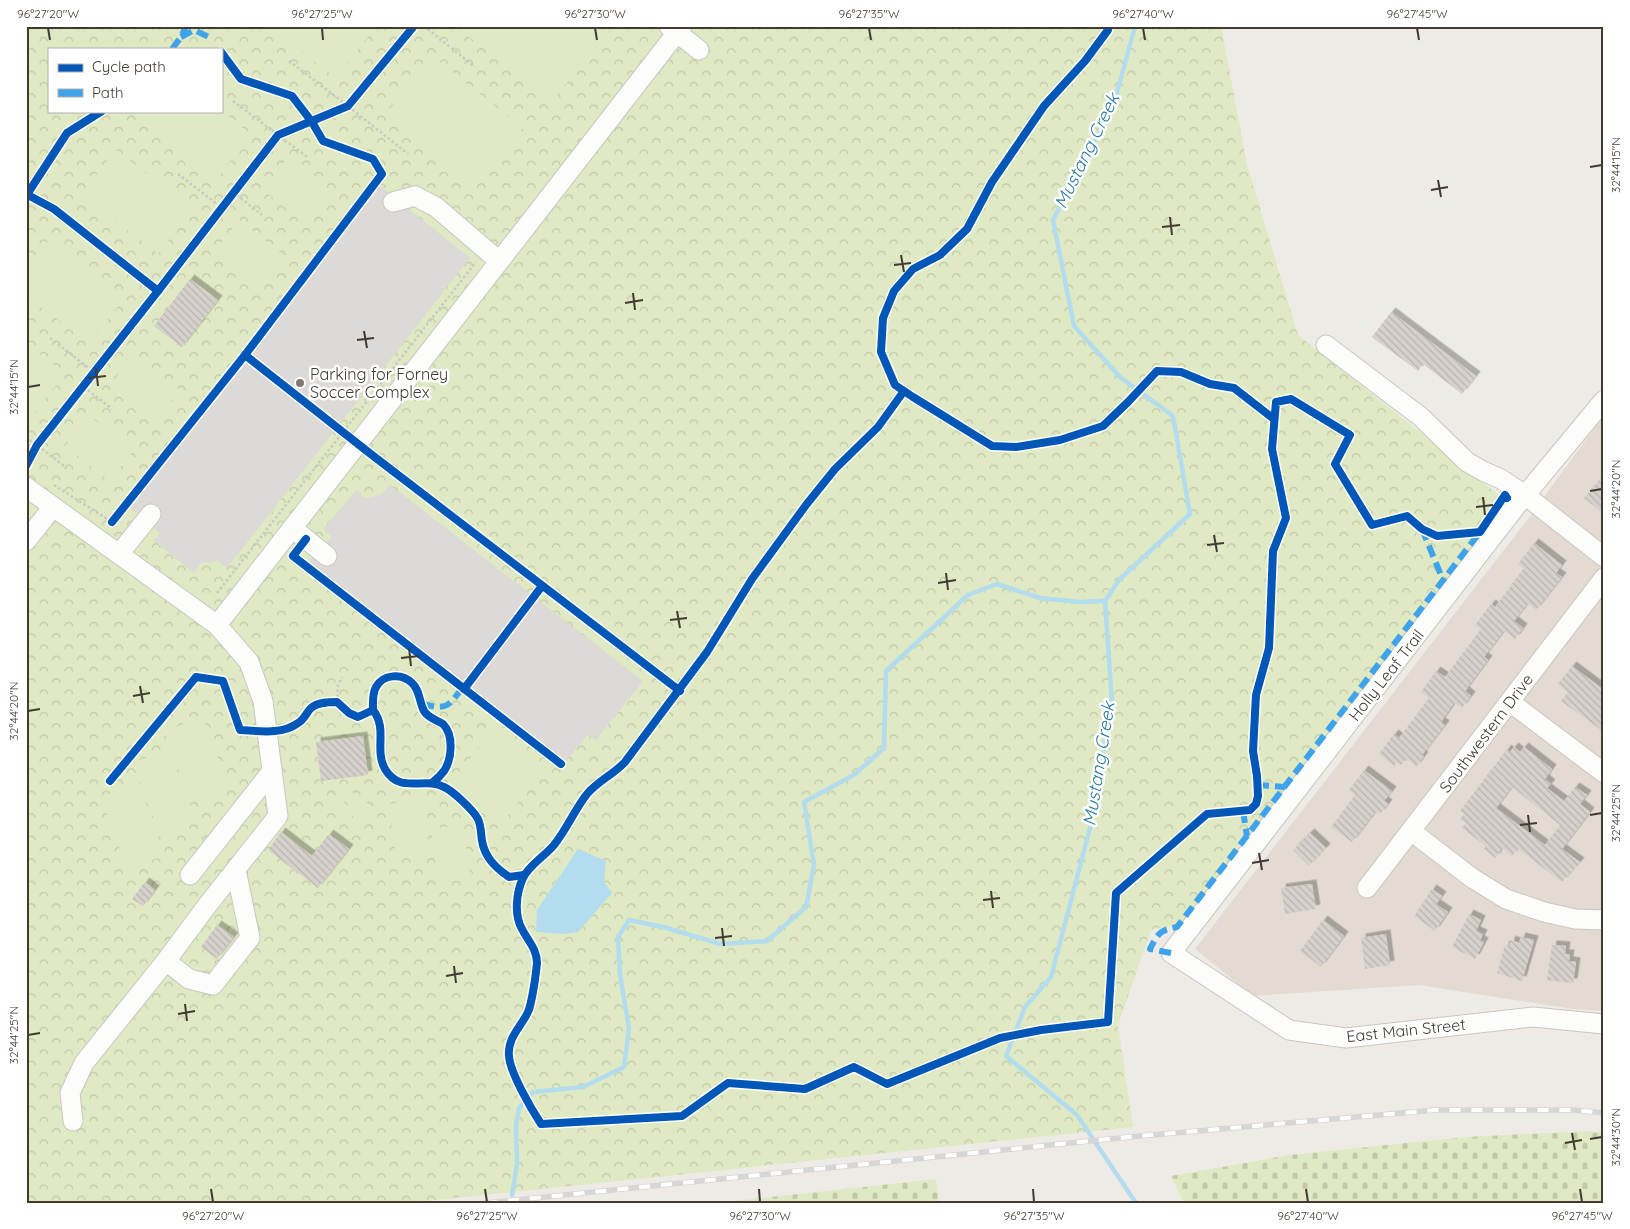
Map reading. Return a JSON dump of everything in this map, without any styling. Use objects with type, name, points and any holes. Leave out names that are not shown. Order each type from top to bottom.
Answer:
[{"type":"street","points":[[217,625],[500,261],[676,28],[699,50]]},
{"type":"street","points":[[393,202],[414,196],[436,207],[500,261]]},
{"type":"street","points":[[1326,345],[1421,417],[1467,462],[1501,479],[1525,495],[1604,557]]},
{"type":"street","name":"Holly Leaf Trail","points":[[1171,953],[1525,495],[1604,400]]},
{"type":"street","points":[[26,487],[52,508],[217,625],[249,662],[263,701],[278,816],[84,1063],[70,1093],[73,1122]]},
{"type":"street","points":[[26,541],[52,508]]},
{"type":"street","points":[[119,554],[151,514]]},
{"type":"street","points":[[292,528],[327,556]]},
{"type":"street","name":"Southwestern Drive","points":[[1368,888],[1604,578]]},
{"type":"street","points":[[1510,702],[1604,773]]},
{"type":"street","points":[[190,876],[272,771]]},
{"type":"street","points":[[1411,831],[1472,878],[1506,899],[1544,912],[1575,919],[1604,920]]},
{"type":"street","points":[[166,961],[189,980],[213,985],[250,938],[236,870]]},
{"type":"street","name":"East Main Street","points":[[1171,953],[1289,1030],[1346,1038],[1533,1017],[1604,1024]]},
{"type":"path","points":[[424,26],[475,66]]},
{"type":"path","points":[[289,61],[408,154]]},
{"type":"path","points":[[233,101],[307,157]]},
{"type":"path","points":[[178,174],[221,207]]},
{"type":"path","points":[[233,192],[262,215]]},
{"type":"path","points":[[217,593],[477,261]]},
{"type":"path","points":[[50,338],[94,372]]},
{"type":"path","points":[[84,387],[112,409]]},
{"type":"path","points":[[26,437],[67,468]]},
{"type":"path","points":[[50,483],[112,522]]},
{"type":"path","points":[[337,702],[338,685],[342,677]]},
{"type":"path","points":[[444,771],[446,787]]},
{"type":"shaded area","name":"Parking for Forney Soccer Complex","points":[[380,186],[470,258],[227,568],[217,560],[210,563],[202,562],[194,573],[154,541],[160,533],[130,507]]},
{"type":"shaded area","points":[[1604,415],[1604,1011],[1573,1009],[1419,985],[1253,996],[1195,949],[1524,524]]},
{"type":"shaded area","points":[[390,485],[643,681],[596,740],[587,735],[564,764],[307,563],[332,537],[323,529],[357,490],[364,498],[381,495]]},
{"type":"green space","points":[[26,26],[1221,26],[1247,165],[1298,335],[1509,503],[1182,924],[1151,930],[1118,1025],[1133,1127],[407,1203],[26,1203]]},
{"type":"green space","points":[[269,26],[376,26],[336,78]]},
{"type":"green space","points":[[455,26],[586,26],[602,39],[552,102]]},
{"type":"green space","points":[[432,56],[523,128],[475,188],[384,116]]},
{"type":"green space","points":[[147,112],[222,112],[251,134],[217,178],[141,120]]},
{"type":"green space","points":[[116,150],[193,209],[158,254],[81,194]]},
{"type":"green space","points":[[287,159],[333,195],[308,226],[263,190]]},
{"type":"green space","points":[[239,220],[285,256],[261,287],[215,251]]},
{"type":"green space","points":[[49,240],[124,299],[89,344],[26,295],[26,268]]},
{"type":"green space","points":[[26,344],[65,374],[30,418],[26,415]]},
{"type":"green space","points":[[134,354],[180,390],[157,421],[110,385]]},
{"type":"green space","points":[[88,415],[134,450],[110,481],[65,446]]},
{"type":"green space","points":[[203,717],[229,789],[191,803],[164,731]]},
{"type":"green space","points":[[491,731],[543,771],[503,822],[451,783]]},
{"type":"green space","points":[[169,749],[196,822],[160,836],[133,763]]},
{"type":"green space","points":[[139,784],[165,855],[127,869],[101,797]]},
{"type":"green space","points":[[349,790],[377,810],[373,815],[346,795]]},
{"type":"green space","points":[[422,800],[430,854],[396,859],[389,804]]},
{"type":"green space","points":[[342,801],[368,820],[364,825],[338,805]]},
{"type":"green space","points":[[463,825],[471,879],[438,883],[431,829]]},
{"type":"green space","points":[[1591,1131],[1604,1133],[1604,1203],[1184,1203],[1171,1176],[1290,1155],[1466,1137]]},
{"type":"green space","points":[[936,1179],[939,1203],[716,1203]]},
{"type":"water","points":[[578,849],[606,861],[604,882],[612,893],[578,932],[563,934],[536,932],[537,910]]},
{"type":"building","points":[[190,279],[218,300],[182,347],[154,326]]},
{"type":"building","points":[[1391,312],[1476,376],[1462,394],[1423,364],[1418,371],[1372,337]]},
{"type":"building","points":[[1604,474],[1604,514],[1584,498]]},
{"type":"building","points":[[1534,543],[1562,565],[1556,573],[1562,577],[1536,610],[1528,603],[1514,621],[1523,628],[1515,639],[1504,631],[1484,657],[1488,660],[1465,691],[1471,696],[1462,708],[1454,703],[1441,722],[1445,725],[1422,755],[1424,756],[1416,767],[1406,759],[1401,765],[1397,762],[1394,766],[1379,754],[1394,734],[1399,738],[1429,698],[1421,692],[1436,671],[1445,677],[1481,629],[1475,625],[1491,604],[1495,607],[1524,568],[1518,564]]},
{"type":"building","points":[[1572,666],[1604,690],[1604,732],[1561,701],[1568,692],[1558,684]]},
{"type":"building","points":[[363,736],[368,775],[321,781],[316,742]]},
{"type":"building","points":[[1514,747],[1520,752],[1524,747],[1552,769],[1545,779],[1551,784],[1547,788],[1564,801],[1575,787],[1587,795],[1580,804],[1590,812],[1562,849],[1580,862],[1562,882],[1518,849],[1512,856],[1502,848],[1495,858],[1484,849],[1486,846],[1462,828],[1466,823],[1460,819],[1464,814],[1460,811],[1507,749],[1510,752]],"holes":[[[1512,787],[1560,825],[1545,845],[1496,808]]]},
{"type":"building","points":[[1364,770],[1392,791],[1384,801],[1388,804],[1380,814],[1376,811],[1352,842],[1331,827],[1355,795],[1349,790]]},
{"type":"building","points":[[281,832],[312,856],[329,834],[349,849],[318,888],[268,850]]},
{"type":"building","points":[[1310,833],[1326,848],[1309,866],[1293,850]]},
{"type":"building","points":[[145,882],[155,890],[143,906],[132,899]]},
{"type":"building","points":[[1312,884],[1316,909],[1285,914],[1281,888]]},
{"type":"building","points":[[1432,889],[1442,896],[1436,904],[1448,912],[1435,931],[1414,916]]},
{"type":"building","points":[[1469,914],[1481,920],[1476,931],[1483,934],[1480,940],[1484,942],[1475,959],[1452,947]]},
{"type":"building","points":[[1323,920],[1344,936],[1321,967],[1300,951]]},
{"type":"building","points":[[217,925],[234,937],[217,959],[201,947]]},
{"type":"building","points":[[1386,934],[1390,965],[1365,969],[1361,938]]},
{"type":"building","points":[[1521,937],[1534,940],[1522,981],[1497,973],[1505,945],[1509,946],[1511,940],[1519,943]]},
{"type":"building","points":[[1552,945],[1566,946],[1565,954],[1570,954],[1569,961],[1576,962],[1573,983],[1547,980]]},
{"type":"waterway","name":"Mustang Creek","points":[[1135,26],[1114,104],[1053,220],[1074,326],[1121,378],[1173,416],[1190,514],[1119,580],[1105,601],[1112,703],[1091,824],[1051,977],[1025,1007],[1006,1056],[1077,1115],[1136,1203]]},
{"type":"waterway","points":[[512,1195],[517,1164],[516,1126],[519,1108],[533,1092],[583,1087],[624,1067],[629,1028],[620,975],[618,937],[629,920],[663,927],[721,944],[767,941],[806,907],[814,865],[804,802],[854,775],[884,748],[886,671],[968,595],[997,584],[1040,598],[1080,602],[1105,601]]},
{"type":"railway","points":[[486,1203],[1129,1137],[1436,1110],[1574,1110],[1604,1113]]},
{"type":"marked path","points":[[173,48],[186,26]]},
{"type":"marked path","points":[[181,37],[194,30],[211,38]]},
{"type":"marked path","points":[[1422,529],[1443,580]]},
{"type":"marked path","points":[[1171,953],[1150,949],[1163,931],[1177,927],[1480,532]]},
{"type":"marked path","points":[[422,704],[442,707],[450,703],[462,688]]},
{"type":"marked path","points":[[1257,785],[1285,787]]},
{"type":"marked path","points":[[1243,811],[1247,836]]},
{"type":"cycle path","points":[[26,466],[37,445],[278,135],[348,106],[414,26]]},
{"type":"cycle path","points":[[1109,26],[1085,61],[1044,106],[992,182],[967,229],[940,255],[913,269],[894,291],[883,318],[881,352],[895,385],[992,446],[1016,447],[1060,440],[1103,426],[1157,371],[1181,372],[1210,384],[1234,388],[1274,419]]},
{"type":"cycle path","points":[[112,522],[245,355],[382,174],[373,159],[323,141],[312,122],[292,96],[241,79],[222,53]]},
{"type":"cycle path","points":[[26,196],[67,133],[100,112]]},
{"type":"cycle path","points":[[26,194],[54,209],[158,291]]},
{"type":"cycle path","points":[[245,355],[372,455],[680,691]]},
{"type":"cycle path","points":[[904,391],[878,427],[835,469],[806,505],[752,579],[707,652],[625,762],[587,794],[554,845],[529,869],[523,878],[517,897],[517,911],[519,923],[534,949],[537,963],[534,988],[528,1012],[512,1038],[509,1056],[517,1081],[541,1124],[682,1116],[728,1083],[805,1089],[854,1067],[887,1084],[1000,1038],[1041,1030],[1108,1022],[1116,893],[1207,814],[1250,810],[1256,804],[1258,796],[1257,776],[1253,751],[1256,695],[1269,648],[1273,551],[1286,518],[1272,449],[1276,402],[1291,399],[1350,435],[1335,464],[1372,525],[1407,516],[1422,529],[1437,536],[1480,532],[1505,495],[1507,498]]},
{"type":"cycle path","points":[[306,539],[293,556],[561,764]]},
{"type":"cycle path","points":[[464,689],[542,586]]},
{"type":"cycle path","points":[[373,710],[375,690],[383,679],[398,676],[408,680],[415,686],[424,711],[430,717],[443,724],[449,734],[451,747],[449,760],[442,774],[433,782]]},
{"type":"cycle path","points":[[110,781],[196,677],[223,681],[240,730],[278,731],[292,727],[300,722],[314,706],[324,703],[337,702],[349,713],[358,717],[373,710],[380,724],[382,762],[391,777],[405,783],[437,784],[452,792],[478,819],[483,847],[492,862],[509,877],[524,875]]},
{"type":"place","name":"Parking for Forney Soccer Complex","points":[[300,383]]}]
